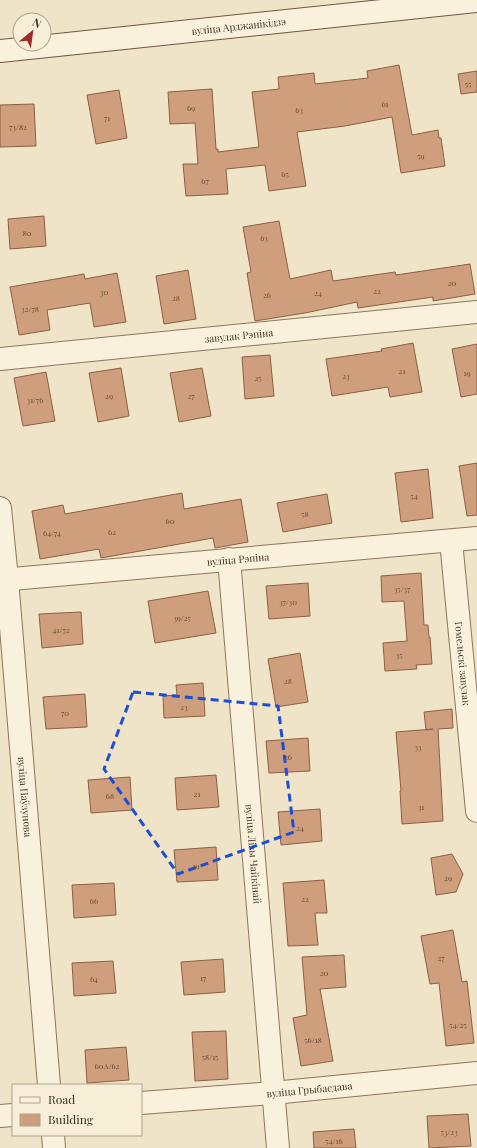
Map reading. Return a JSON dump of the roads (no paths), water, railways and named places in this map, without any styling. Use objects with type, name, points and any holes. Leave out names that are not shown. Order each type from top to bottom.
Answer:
[{"type":"street","name":"вуліца Арджанікідзэ","points":[[0,51],[477,1]]},
{"type":"street","name":"завулак Рэпіна","points":[[0,359],[477,312]]},
{"type":"street","name":"вуліца Паўзунова","points":[[0,508],[4,580],[49,1084]]},
{"type":"street","name":"вуліца Рэпіна","points":[[4,580],[477,538]]},
{"type":"street","name":"Гомельскі завулак","points":[[451,541],[477,810]]},
{"type":"street","name":"вуліца Лізы Чайкінай","points":[[229,559],[278,1148]]},
{"type":"street","name":"вуліца Грыбаедава","points":[[142,1103],[273,1093],[477,1073]]},
{"type":"street","points":[[0,1116],[12,1115]]},
{"type":"street","points":[[53,1136],[54,1148]]}]
